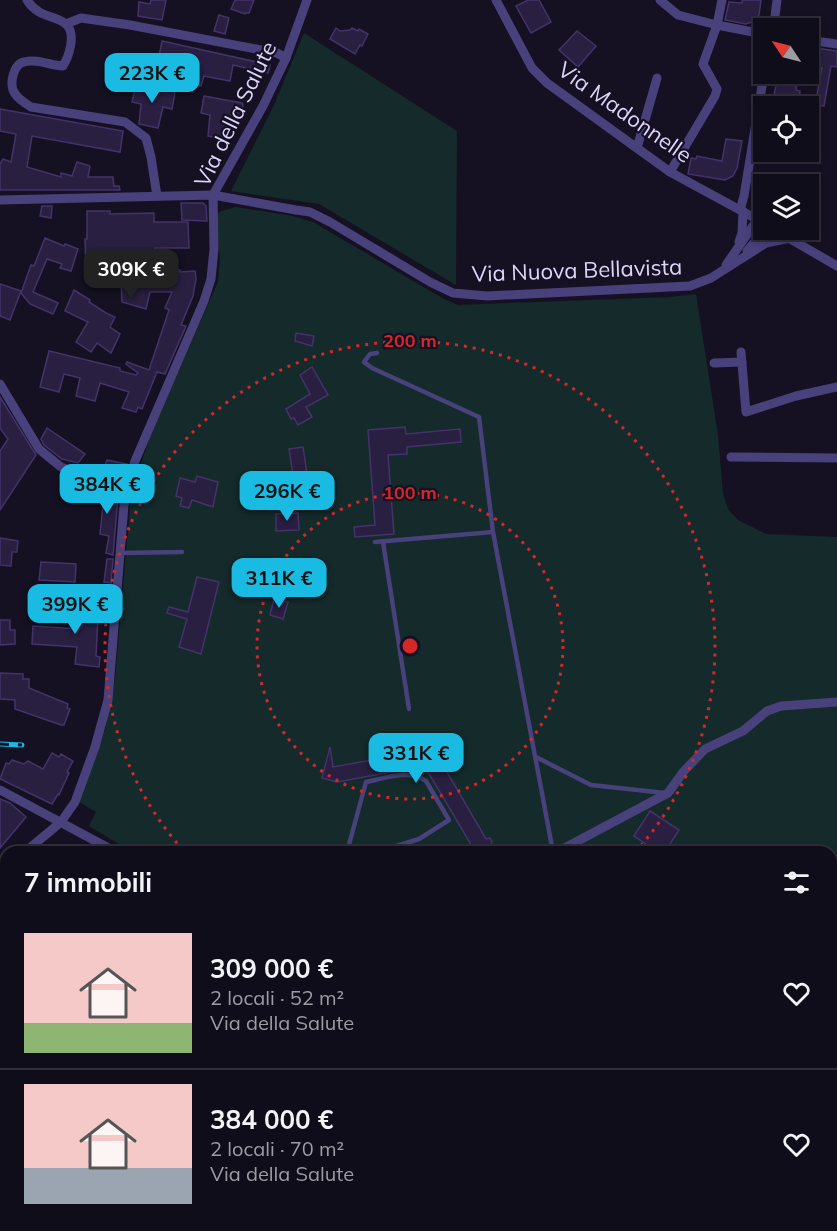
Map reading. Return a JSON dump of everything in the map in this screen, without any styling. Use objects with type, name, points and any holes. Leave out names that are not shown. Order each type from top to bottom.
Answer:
[{"type":"street","points":[[27,0],[43,15],[66,24],[70,30],[70,51],[63,66],[35,61],[22,62],[16,68],[12,78],[13,91],[22,102],[31,107],[125,122],[146,138],[152,157],[157,196]]},
{"type":"street","name":"Via della Salute","points":[[32,846],[61,822],[75,802],[95,747],[108,700],[126,493],[135,461],[204,301],[211,279],[214,249],[213,195],[263,106],[286,58],[307,0]]},
{"type":"street","name":"Via Madonnelle","points":[[496,0],[532,68],[540,76],[564,96],[670,172],[753,217]]},
{"type":"street","points":[[660,0],[678,15],[753,36]]},
{"type":"street","points":[[670,172],[715,96],[717,89],[703,64],[717,25],[722,0]]},
{"type":"street","points":[[776,18],[777,0]]},
{"type":"street","points":[[66,24],[81,18],[130,25],[277,53],[286,58]]},
{"type":"street","points":[[819,42],[837,44]]},
{"type":"street","points":[[637,148],[657,78]]},
{"type":"street","points":[[739,254],[742,233],[741,211],[762,84]]},
{"type":"street","name":"Via Nuova Bellavista","points":[[0,200],[213,195],[310,213],[330,222],[430,282],[453,292],[487,296],[690,286],[711,278],[739,254]]},
{"type":"street","points":[[739,254],[753,232]]},
{"type":"street","points":[[739,254],[754,240]]},
{"type":"street","points":[[739,254],[780,240]]},
{"type":"street","points":[[793,240],[837,266]]},
{"type":"street","points":[[714,363],[742,357],[746,412],[837,387]]},
{"type":"street","points":[[0,384],[39,449],[61,467],[126,493]]},
{"type":"street","points":[[731,456],[837,458]]},
{"type":"street","points":[[566,846],[668,793],[684,771],[705,749],[743,731],[767,711],[781,706],[837,702]]},
{"type":"street","points":[[0,790],[105,846]]},
{"type":"lane","points":[[377,353],[370,354],[364,362],[372,368],[478,417],[493,532],[554,846]]},
{"type":"lane","points":[[375,542],[493,532]]},
{"type":"lane","points":[[383,542],[409,709]]},
{"type":"lane","points":[[121,553],[182,552]]},
{"type":"lane","points":[[536,758],[591,784],[668,793]]},
{"type":"lane","points":[[349,846],[366,782],[404,774],[420,777],[426,781],[449,820],[420,839],[397,846]]},
{"type":"green space","points":[[304,33],[457,131],[456,285],[319,204],[231,191],[274,105]]},
{"type":"green space","points":[[236,207],[293,216],[313,222],[458,305],[696,294],[718,435],[723,494],[728,509],[738,520],[766,534],[837,537],[837,846],[122,846],[89,826],[96,812],[79,802],[105,730],[115,679],[131,496],[150,436],[218,282],[220,259],[216,215],[221,211]]},
{"type":"building","points":[[151,0],[166,0],[162,20],[138,16],[139,2],[150,4]]},
{"type":"building","points":[[235,0],[254,0],[249,13],[245,14],[231,9]]},
{"type":"building","points":[[528,0],[539,0],[551,22],[531,33],[516,6]]},
{"type":"building","points":[[742,0],[761,0],[756,18],[746,24],[725,20],[729,2],[742,3]]},
{"type":"building","points":[[219,15],[229,18],[225,34],[214,31]]},
{"type":"building","points":[[336,28],[340,31],[352,28],[358,31],[359,29],[368,34],[355,54],[330,39]]},
{"type":"building","points":[[577,31],[596,46],[578,67],[559,50]]},
{"type":"building","points":[[162,41],[270,65],[268,73],[233,65],[230,81],[204,76],[201,86],[181,82],[183,71],[157,66]]},
{"type":"building","points":[[819,49],[837,51],[837,67],[831,66],[824,106],[819,105],[819,96],[817,96],[822,68],[819,68]]},
{"type":"building","points":[[776,84],[797,84],[796,90],[800,91],[799,96],[774,96]]},
{"type":"building","points":[[136,85],[175,92],[172,109],[163,107],[158,128],[139,124],[141,104],[132,102]]},
{"type":"building","points":[[204,96],[243,105],[241,120],[231,118],[226,140],[208,136],[210,115],[201,113]]},
{"type":"building","points":[[0,109],[123,131],[120,152],[32,136],[27,167],[61,177],[61,173],[72,176],[77,162],[90,166],[88,177],[113,177],[114,186],[119,186],[120,190],[0,190],[0,164],[3,159],[11,162],[16,134],[0,131]]},
{"type":"building","points":[[726,139],[742,141],[737,168],[733,176],[725,180],[688,174],[691,158],[696,159],[697,156],[722,161]]},
{"type":"building","points":[[181,203],[203,203],[206,206],[207,221],[182,220]]},
{"type":"building","points":[[42,206],[52,206],[51,218],[40,216]]},
{"type":"building","points":[[87,211],[110,211],[110,214],[154,213],[154,222],[188,222],[189,248],[155,248],[155,270],[195,271],[193,296],[181,325],[186,326],[165,374],[157,372],[142,409],[138,407],[136,412],[122,408],[129,392],[100,383],[95,401],[76,396],[80,378],[64,374],[59,392],[40,387],[49,351],[120,368],[120,371],[136,375],[138,373],[126,364],[127,362],[149,370],[169,310],[165,308],[172,292],[150,292],[146,309],[122,302],[121,281],[135,279],[137,262],[110,262],[110,270],[86,271]]},
{"type":"building","points":[[45,238],[78,249],[71,271],[60,268],[62,264],[47,259],[33,292],[58,303],[53,314],[30,304],[21,293],[31,265],[34,266]]},
{"type":"building","points":[[0,284],[21,291],[10,320],[0,316]]},
{"type":"building","points":[[74,290],[115,317],[110,327],[120,334],[111,353],[97,343],[91,352],[76,342],[88,322],[65,311]]},
{"type":"building","points":[[296,333],[314,336],[312,346],[295,341]]},
{"type":"building","points":[[312,367],[328,395],[306,407],[312,417],[298,425],[294,418],[291,419],[286,409],[310,394],[300,375]]},
{"type":"building","points":[[0,397],[36,455],[0,510],[0,451],[8,439],[0,428]]},
{"type":"building","points":[[405,427],[406,434],[460,429],[461,442],[407,447],[407,454],[388,455],[394,534],[355,537],[354,527],[375,525],[368,430]]},
{"type":"building","points":[[47,428],[85,454],[78,463],[62,459],[44,445],[41,439]]},
{"type":"building","points":[[303,447],[308,480],[294,482],[289,449]]},
{"type":"building","points":[[107,460],[127,464],[123,477],[103,470]]},
{"type":"building","points":[[197,476],[218,482],[213,507],[192,500],[189,508],[180,506],[182,498],[176,496],[180,478],[195,482]]},
{"type":"building","points":[[91,486],[118,497],[113,555],[106,553],[109,536],[100,534],[103,505],[86,494]]},
{"type":"building","points":[[298,513],[299,530],[276,531],[276,514]]},
{"type":"building","points":[[0,538],[18,541],[17,552],[12,552],[11,566],[0,565]]},
{"type":"building","points":[[107,559],[113,559],[111,583],[104,582]]},
{"type":"building","points":[[41,562],[76,564],[75,582],[39,580]]},
{"type":"building","points":[[197,577],[219,582],[201,654],[179,647],[187,619],[167,613],[169,607],[188,612]]},
{"type":"building","points":[[84,598],[99,600],[96,656],[100,657],[99,667],[75,664],[77,647],[32,644],[33,626],[78,629],[80,602]]},
{"type":"building","points":[[274,599],[288,602],[283,619],[270,615]]},
{"type":"building","points":[[0,620],[10,620],[10,630],[15,630],[15,644],[0,645]]},
{"type":"building","points":[[0,673],[23,674],[23,679],[29,679],[29,688],[68,704],[67,708],[70,709],[64,725],[15,709],[15,700],[0,699]]},
{"type":"building","points":[[436,743],[439,748],[437,755],[486,839],[490,838],[492,842],[490,846],[472,846],[428,772],[419,767],[337,782],[322,778],[330,747],[333,767],[428,750],[431,744]]},
{"type":"building","points":[[52,753],[59,757],[61,754],[73,761],[59,795],[52,804],[0,779],[6,763],[9,764],[12,760],[24,764],[28,761],[43,769]]},
{"type":"building","points":[[0,799],[10,803],[26,817],[0,846]]},
{"type":"building","points":[[650,811],[679,830],[669,846],[649,846],[634,836]]},
{"type":"railway","points":[[0,744],[22,745]]}]
